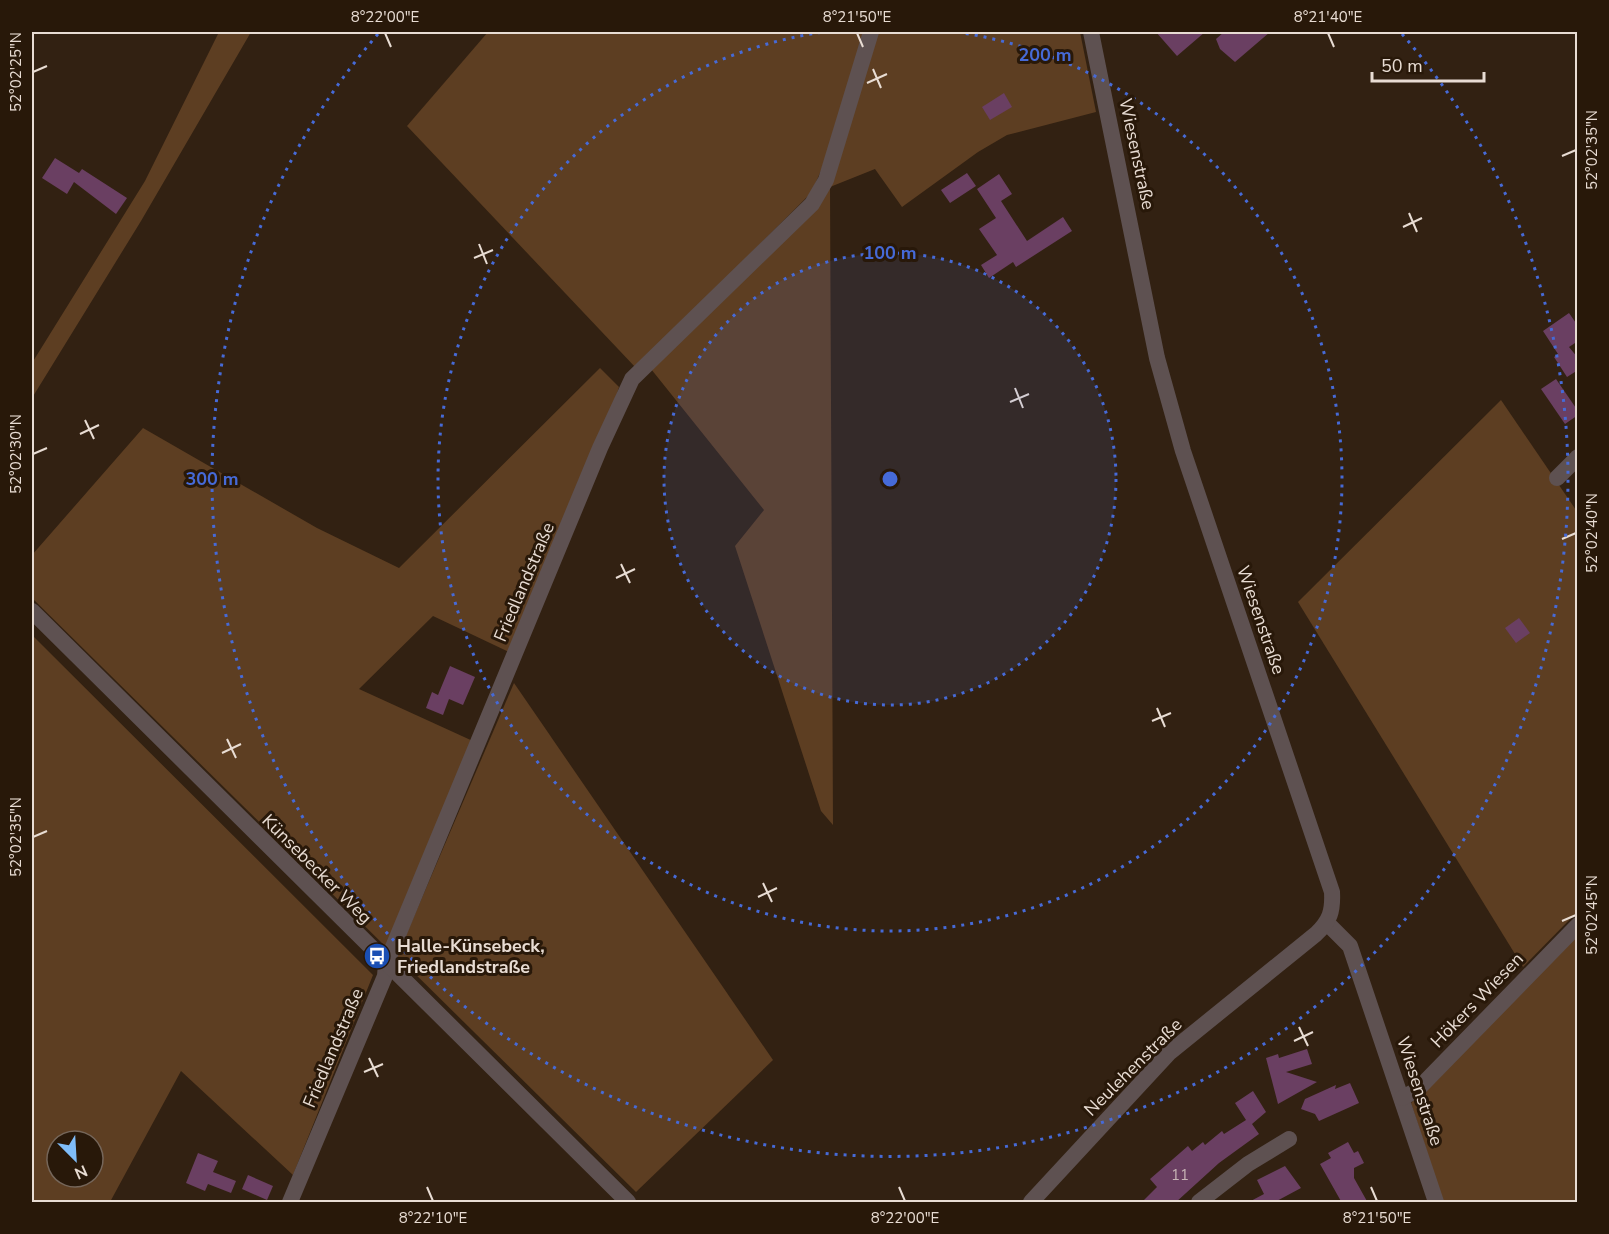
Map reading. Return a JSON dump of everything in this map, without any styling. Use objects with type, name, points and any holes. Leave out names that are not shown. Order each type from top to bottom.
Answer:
[{"type":"street","name":"Friedlandstraße","points":[[290,1203],[385,976],[386,964],[600,448],[632,379],[812,204],[826,180],[871,32]]},
{"type":"street","name":"Wiesenstraße","points":[[1091,32],[1157,358],[1183,451],[1332,892],[1333,908],[1328,924],[1350,946],[1436,1203]]},
{"type":"street","points":[[1557,478],[1578,457]]},
{"type":"street","name":"Künsebecker Weg","points":[[32,611],[628,1203]]},
{"type":"street","name":"Neulehenstraße","points":[[1031,1203],[1169,1053],[1328,924]]},
{"type":"street","name":"Hökers Wiesen","points":[[1402,1098],[1417,1090],[1578,925]]},
{"type":"street","points":[[1199,1203],[1248,1164],[1289,1139]]},
{"type":"shaded area","points":[[219,32],[251,32],[141,221],[32,398],[32,363],[145,181]]},
{"type":"shaded area","points":[[488,32],[864,32],[824,164],[811,193],[636,368],[407,126]]},
{"type":"shaded area","points":[[877,32],[1080,32],[1096,112],[1007,135],[978,152],[902,207],[875,169],[830,187],[833,825],[821,811],[735,546],[764,510],[651,369],[817,209]]},
{"type":"shaded area","points":[[600,368],[619,387],[600,448],[511,653],[433,616],[359,689],[475,742],[386,947],[32,598],[32,555],[143,428],[317,528],[399,568]]},
{"type":"shaded area","points":[[1501,400],[1578,513],[1577,912],[1523,967],[1298,602]]},
{"type":"shaded area","points":[[32,635],[373,975],[293,1175],[181,1071],[110,1202],[32,1202]]},
{"type":"shaded area","points":[[514,683],[773,1060],[636,1192],[397,956]]},
{"type":"shaded area","points":[[1577,936],[1577,1202],[1443,1202],[1411,1103]]},
{"type":"building","points":[[1156,32],[1205,32],[1177,56]]},
{"type":"building","points":[[1224,32],[1270,32],[1235,62],[1220,49],[1216,39]]},
{"type":"building","points":[[1004,93],[1012,107],[990,120],[982,107]]},
{"type":"building","points":[[55,158],[79,173],[82,169],[127,198],[116,214],[74,182],[67,194],[42,178]]},
{"type":"building","points":[[967,173],[976,186],[950,203],[941,190]]},
{"type":"building","points":[[999,174],[1012,194],[1001,201],[1027,241],[1063,217],[1072,231],[1016,267],[1013,262],[989,278],[981,265],[997,255],[979,229],[996,218],[977,189]]},
{"type":"building","points":[[1569,313],[1578,326],[1578,341],[1569,347],[1578,358],[1578,370],[1567,377],[1554,357],[1558,354],[1543,331]]},
{"type":"building","points":[[1556,379],[1578,411],[1578,415],[1565,424],[1541,389]]},
{"type":"building","points":[[1519,618],[1530,633],[1516,643],[1505,628]]},
{"type":"building","points":[[450,666],[475,677],[463,705],[449,699],[443,715],[426,708],[432,692],[438,695]]},
{"type":"building","points":[[1307,1049],[1312,1064],[1286,1072],[1317,1082],[1278,1104],[1266,1058],[1278,1054],[1279,1058]]},
{"type":"building","points":[[1350,1083],[1359,1103],[1319,1121],[1315,1114],[1301,1109],[1305,1099],[1336,1085],[1335,1089]]},
{"type":"building","points":[[1253,1091],[1266,1112],[1252,1124],[1259,1134],[1219,1163],[1175,1203],[1141,1203],[1157,1187],[1150,1179],[1188,1146],[1192,1151],[1203,1142],[1205,1145],[1222,1131],[1224,1134],[1246,1120],[1235,1103]]},
{"type":"building","points":[[1348,1142],[1354,1153],[1358,1151],[1364,1163],[1354,1168],[1354,1178],[1368,1203],[1342,1203],[1320,1164],[1331,1158],[1328,1153]]},
{"type":"building","points":[[198,1153],[218,1161],[213,1172],[236,1181],[231,1193],[208,1184],[205,1191],[186,1183]]},
{"type":"building","points":[[1285,1166],[1301,1188],[1273,1203],[1247,1203],[1264,1194],[1257,1180]]},
{"type":"building","points":[[248,1175],[273,1186],[267,1200],[242,1189]]},
{"type":"place","name":"Halle-Künsebeck, Friedlandstraße","points":[[377,956]]}]
